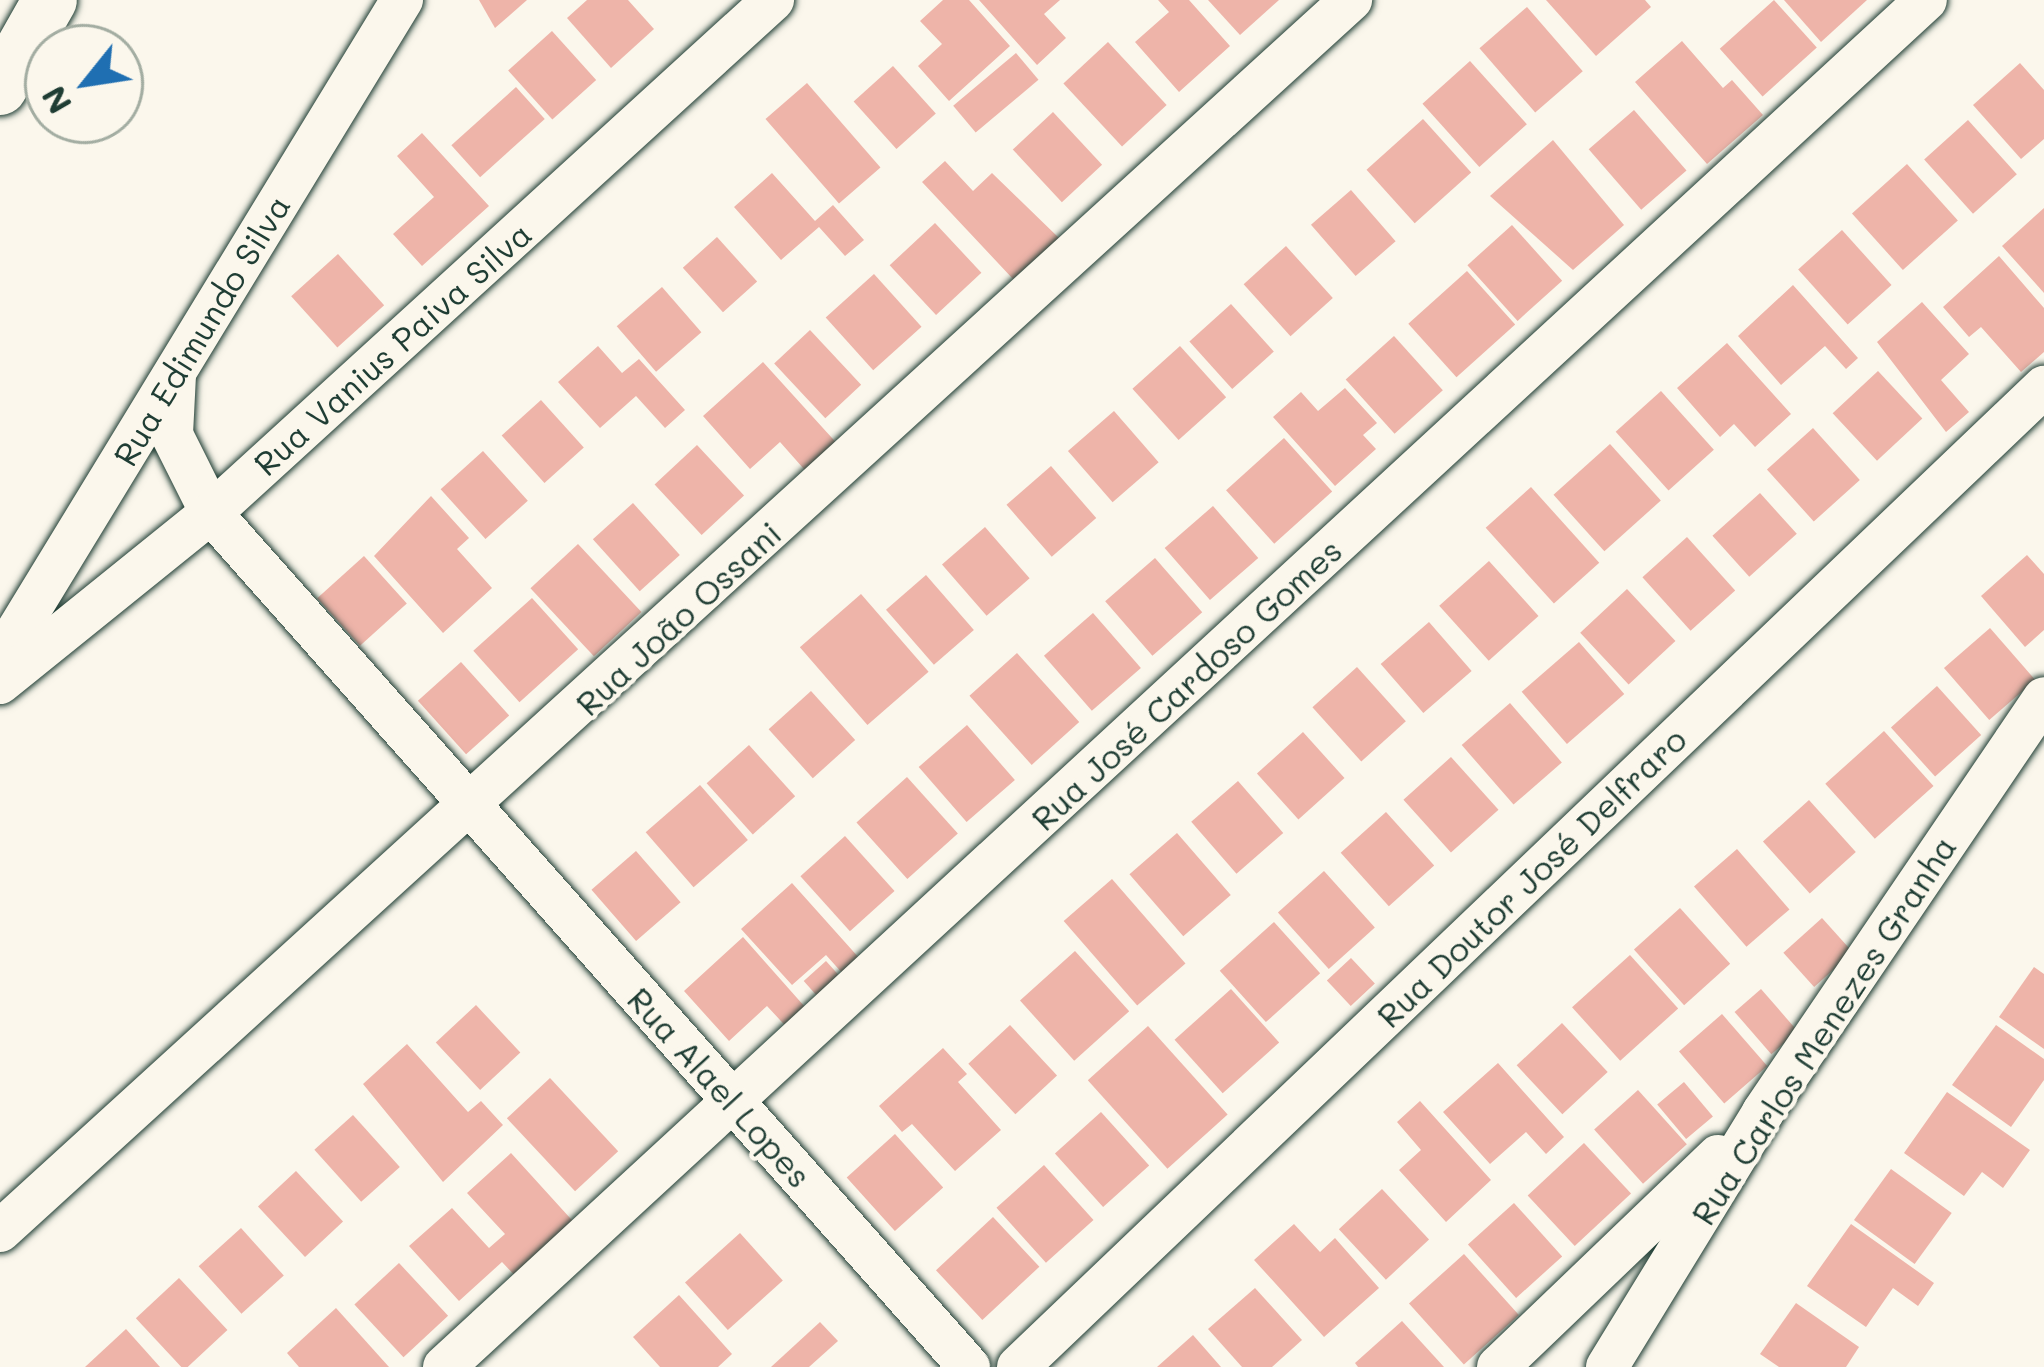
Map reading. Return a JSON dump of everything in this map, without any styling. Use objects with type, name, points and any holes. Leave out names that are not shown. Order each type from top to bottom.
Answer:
[{"type":"street","points":[[0,88],[50,0]]},
{"type":"street","name":"Rua Edimundo Silva","points":[[0,659],[402,0]]},
{"type":"street","name":"Rua Vanius Paiva Silva","points":[[0,683],[211,513],[772,0]]},
{"type":"street","name":"Rua João Ossani","points":[[0,1231],[470,808],[1351,0]]},
{"type":"street","name":"Rua José Cardoso Gomes","points":[[444,1367],[1926,0]]},
{"type":"street","name":"Rua Alael Lopes","points":[[175,375],[172,435],[211,513],[968,1367]]},
{"type":"street","name":"Rua Doutor José Delfraro","points":[[1018,1367],[2044,387]]},
{"type":"street","name":"Rua Carlos Menezes Granha","points":[[1607,1367],[1763,1112],[2044,698]]},
{"type":"street","points":[[1498,1367],[1763,1112]]},
{"type":"building","points":[[479,0],[527,0],[495,28]]},
{"type":"building","points":[[587,0],[628,0],[654,29],[611,68],[567,18]]},
{"type":"building","points":[[943,0],[969,0],[1010,46],[949,101],[918,66],[942,44],[920,21]]},
{"type":"building","points":[[979,0],[1060,0],[1044,14],[1066,38],[1037,65]]},
{"type":"building","points":[[1158,0],[1189,0],[1230,46],[1179,92],[1135,42],[1169,12]]},
{"type":"building","points":[[1208,0],[1279,0],[1240,35]]},
{"type":"building","points":[[1546,0],[1645,0],[1651,7],[1596,56]]},
{"type":"building","points":[[1774,0],[1817,48],[1763,96],[1720,49]]},
{"type":"building","points":[[1784,0],[1867,0],[1821,42]]},
{"type":"building","points":[[1527,7],[1583,71],[1535,112],[1479,48]]},
{"type":"building","points":[[552,31],[596,80],[552,120],[508,70]]},
{"type":"building","points":[[1682,41],[1723,88],[1732,80],[1763,115],[1707,164],[1635,82]]},
{"type":"building","points":[[1108,42],[1167,105],[1122,146],[1063,84]]},
{"type":"building","points":[[1016,53],[1038,80],[976,133],[953,106]]},
{"type":"building","points":[[1470,61],[1527,124],[1479,167],[1422,104]]},
{"type":"building","points":[[2020,63],[2044,90],[2044,139],[2021,159],[1973,105]]},
{"type":"building","points":[[893,66],[936,114],[896,149],[854,101]]},
{"type":"building","points":[[807,83],[880,168],[839,204],[765,119]]},
{"type":"building","points":[[516,87],[545,119],[480,177],[451,145]]},
{"type":"building","points":[[1634,110],[1686,170],[1641,210],[1589,149]]},
{"type":"building","points":[[1053,112],[1102,165],[1062,202],[1013,150]]},
{"type":"building","points":[[1423,119],[1471,173],[1415,223],[1367,170]]},
{"type":"building","points":[[1968,120],[2017,174],[1973,214],[1924,159]]},
{"type":"building","points":[[422,133],[489,206],[422,266],[393,234],[434,197],[397,156]]},
{"type":"building","points":[[1553,140],[1624,225],[1573,270],[1490,196]]},
{"type":"building","points":[[945,161],[973,191],[992,173],[1059,238],[1013,279],[922,182]]},
{"type":"building","points":[[1907,164],[1958,220],[1903,270],[1852,214]]},
{"type":"building","points":[[772,173],[815,221],[833,205],[864,240],[845,256],[819,227],[781,260],[734,207]]},
{"type":"building","points":[[1351,190],[1396,241],[1356,276],[1311,225]]},
{"type":"building","points":[[2044,208],[2044,293],[2002,246]]},
{"type":"building","points":[[935,223],[981,273],[936,315],[890,265]]},
{"type":"building","points":[[1512,225],[1562,281],[1518,321],[1467,265]]},
{"type":"building","points":[[1842,230],[1892,285],[1848,324],[1798,269]]},
{"type":"building","points":[[717,237],[757,282],[723,312],[683,268]]},
{"type":"building","points":[[1286,246],[1333,298],[1290,336],[1244,284]]},
{"type":"building","points":[[338,254],[384,305],[337,347],[291,296]]},
{"type":"building","points":[[1999,256],[2044,308],[2044,352],[2021,372],[1981,327],[1969,337],[1943,307]]},
{"type":"building","points":[[1467,271],[1515,325],[1456,377],[1408,324]]},
{"type":"building","points":[[874,274],[922,327],[873,370],[826,317]]},
{"type":"building","points":[[1793,285],[1858,358],[1846,369],[1825,346],[1781,385],[1738,336]]},
{"type":"building","points":[[662,287],[701,332],[656,372],[617,326]]},
{"type":"building","points":[[1922,302],[1969,354],[1941,380],[1969,412],[1946,432],[1877,342]]},
{"type":"building","points":[[1231,304],[1274,352],[1232,389],[1189,341]]},
{"type":"building","points":[[810,330],[861,385],[825,418],[774,363]]},
{"type":"building","points":[[1394,336],[1443,390],[1395,434],[1346,379]]},
{"type":"building","points":[[1727,343],[1791,414],[1755,447],[1734,424],[1720,437],[1677,388]]},
{"type":"building","points":[[598,346],[622,373],[639,359],[685,410],[665,428],[636,396],[600,428],[558,382]]},
{"type":"building","points":[[1180,346],[1226,397],[1179,440],[1132,389]]},
{"type":"building","points":[[763,362],[842,449],[811,477],[780,442],[750,469],[703,416]]},
{"type":"building","points":[[1878,371],[1922,419],[1877,461],[1833,413]]},
{"type":"building","points":[[1345,388],[1377,423],[1363,435],[1376,449],[1335,486],[1273,417],[1301,392],[1318,411]]},
{"type":"building","points":[[1661,391],[1714,450],[1669,491],[1616,432]]},
{"type":"building","points":[[541,400],[584,448],[544,483],[502,435]]},
{"type":"building","points":[[1114,411],[1159,462],[1113,502],[1068,451]]},
{"type":"building","points":[[1813,428],[1860,480],[1814,522],[1767,469]]},
{"type":"building","points":[[1284,438],[1332,492],[1274,544],[1226,490]]},
{"type":"building","points":[[1610,444],[1661,500],[1604,551],[1554,495]]},
{"type":"building","points":[[697,445],[744,495],[702,535],[655,485]]},
{"type":"building","points":[[483,451],[528,501],[485,539],[441,489]]},
{"type":"building","points":[[1051,466],[1096,518],[1052,557],[1006,505]]},
{"type":"building","points":[[1531,487],[1599,563],[1554,604],[1486,528]]},
{"type":"building","points":[[1760,493],[1797,534],[1749,577],[1712,536]]},
{"type":"building","points":[[431,496],[469,538],[457,549],[492,588],[443,633],[374,556]]},
{"type":"building","points":[[633,503],[680,555],[640,591],[593,539]]},
{"type":"building","points":[[1213,506],[1258,558],[1210,600],[1165,548]]},
{"type":"building","points":[[985,527],[1030,578],[987,616],[942,564]]},
{"type":"building","points":[[1687,537],[1735,591],[1691,631],[1642,577]]},
{"type":"building","points":[[578,544],[641,612],[594,656],[530,588]]},
{"type":"building","points":[[2027,555],[2044,574],[2044,630],[2025,647],[1981,596]]},
{"type":"building","points":[[364,556],[407,604],[360,646],[317,598]]},
{"type":"building","points":[[1155,558],[1202,612],[1152,656],[1105,601]]},
{"type":"building","points":[[1489,561],[1539,616],[1489,661],[1439,606]]},
{"type":"building","points":[[926,575],[974,630],[934,665],[886,610]]},
{"type":"building","points":[[1627,589],[1675,641],[1629,685],[1580,633]]},
{"type":"building","points":[[861,594],[929,672],[867,725],[800,647]]},
{"type":"building","points":[[532,598],[578,649],[519,702],[473,651]]},
{"type":"building","points":[[1093,613],[1141,668],[1092,711],[1044,656]]},
{"type":"building","points":[[1429,622],[1472,671],[1423,713],[1381,664]]},
{"type":"building","points":[[1990,628],[2035,680],[1989,720],[1944,668]]},
{"type":"building","points":[[1579,642],[1624,694],[1567,744],[1522,692]]},
{"type":"building","points":[[1017,653],[1079,722],[1032,765],[969,696]]},
{"type":"building","points":[[461,662],[509,716],[466,754],[418,701]]},
{"type":"building","points":[[1357,667],[1406,721],[1361,761],[1312,707]]},
{"type":"building","points":[[1937,686],[1981,735],[1935,777],[1891,727]]},
{"type":"building","points":[[811,691],[855,740],[813,778],[769,729]]},
{"type":"building","points":[[1510,703],[1562,763],[1514,805],[1462,745]]},
{"type":"building","points":[[967,725],[1015,780],[967,822],[919,767]]},
{"type":"building","points":[[1884,731],[1934,786],[1875,839],[1825,784]]},
{"type":"building","points":[[1303,732],[1344,778],[1298,820],[1257,773]]},
{"type":"building","points":[[749,745],[795,796],[753,834],[707,783]]},
{"type":"building","points":[[1451,757],[1499,810],[1451,853],[1403,800]]},
{"type":"building","points":[[907,777],[958,833],[907,879],[856,823]]},
{"type":"building","points":[[1238,781],[1283,833],[1236,874],[1191,822]]},
{"type":"building","points":[[700,785],[748,840],[694,887],[646,832]]},
{"type":"building","points":[[1809,800],[1856,852],[1810,894],[1763,841]]},
{"type":"building","points":[[1386,812],[1434,866],[1389,906],[1341,853]]},
{"type":"building","points":[[1177,833],[1231,895],[1183,936],[1129,874]]},
{"type":"building","points":[[845,836],[895,891],[850,931],[800,876]]},
{"type":"building","points":[[1737,849],[1789,909],[1746,947],[1694,886]]},
{"type":"building","points":[[636,851],[681,902],[636,941],[591,890]]},
{"type":"building","points":[[1324,871],[1375,927],[1329,969],[1278,912]]},
{"type":"building","points":[[1112,879],[1185,964],[1137,1006],[1064,921]]},
{"type":"building","points":[[792,883],[869,969],[852,984],[826,955],[792,985],[741,929]]},
{"type":"building","points":[[1680,908],[1730,964],[1684,1005],[1634,949]]},
{"type":"building","points":[[1822,918],[1853,952],[1814,987],[1783,953]]},
{"type":"building","points":[[1274,922],[1320,973],[1266,1022],[1220,971]]},
{"type":"building","points":[[743,937],[813,1016],[793,1034],[767,1006],[729,1041],[684,991]]},
{"type":"building","points":[[1075,951],[1129,1011],[1074,1061],[1020,1001]]},
{"type":"building","points":[[1630,955],[1678,1009],[1620,1061],[1572,1007]]},
{"type":"building","points":[[1351,958],[1375,984],[1351,1006],[1327,981]]},
{"type":"building","points":[[826,961],[845,982],[822,1002],[804,981]]},
{"type":"building","points":[[2034,967],[2044,974],[2044,1049],[1999,1017]]},
{"type":"building","points":[[1231,989],[1279,1043],[1223,1093],[1175,1040]]},
{"type":"building","points":[[1761,989],[1798,1031],[1771,1054],[1735,1012]]},
{"type":"building","points":[[476,1005],[520,1053],[480,1090],[436,1043]]},
{"type":"building","points":[[1722,1014],[1767,1066],[1724,1103],[1679,1051]]},
{"type":"building","points":[[1562,1023],[1608,1072],[1562,1114],[1517,1065]]},
{"type":"building","points":[[1010,1025],[1057,1075],[1015,1114],[968,1064]]},
{"type":"building","points":[[1996,1025],[2044,1059],[2044,1080],[2011,1127],[1952,1085]]},
{"type":"building","points":[[1148,1026],[1228,1114],[1167,1169],[1088,1080]]},
{"type":"building","points":[[407,1044],[468,1112],[481,1101],[503,1125],[443,1182],[363,1084]]},
{"type":"building","points":[[943,1048],[967,1074],[958,1082],[1001,1130],[955,1171],[912,1124],[902,1132],[879,1106]]},
{"type":"building","points":[[1498,1063],[1564,1137],[1546,1154],[1526,1132],[1490,1164],[1443,1112]]},
{"type":"building","points":[[550,1078],[618,1151],[575,1191],[507,1118]]},
{"type":"building","points":[[1684,1082],[1713,1116],[1686,1139],[1657,1104]]},
{"type":"building","points":[[1638,1090],[1687,1144],[1643,1184],[1594,1129]]},
{"type":"building","points":[[1947,1092],[2030,1150],[2003,1188],[1982,1172],[1964,1196],[1904,1153]]},
{"type":"building","points":[[1420,1101],[1491,1180],[1446,1222],[1399,1170],[1421,1150],[1397,1122]]},
{"type":"building","points":[[1101,1112],[1149,1166],[1103,1207],[1055,1153]]},
{"type":"building","points":[[353,1115],[400,1167],[361,1202],[314,1150]]},
{"type":"building","points":[[895,1134],[943,1188],[895,1231],[847,1177]]},
{"type":"building","points":[[1584,1143],[1631,1193],[1575,1246],[1528,1196]]},
{"type":"building","points":[[511,1153],[580,1229],[521,1282],[502,1262],[459,1301],[409,1246],[452,1208],[489,1248],[505,1234],[467,1193]]},
{"type":"building","points":[[1044,1165],[1094,1220],[1046,1263],[996,1208]]},
{"type":"building","points":[[1891,1169],[1952,1213],[1915,1264],[1854,1220]]},
{"type":"building","points":[[296,1171],[343,1221],[305,1257],[258,1206]]},
{"type":"building","points":[[1382,1189],[1429,1239],[1386,1280],[1339,1229]]},
{"type":"building","points":[[1514,1203],[1562,1257],[1516,1298],[1468,1244]]},
{"type":"building","points":[[993,1217],[1039,1267],[982,1320],[936,1270]]},
{"type":"building","points":[[1294,1224],[1320,1252],[1335,1238],[1379,1288],[1324,1337],[1254,1260]]},
{"type":"building","points":[[1851,1224],[1934,1283],[1918,1306],[1893,1288],[1866,1327],[1807,1286]]},
{"type":"building","points":[[241,1228],[284,1276],[241,1314],[199,1266]]},
{"type":"building","points":[[740,1233],[783,1281],[728,1330],[685,1283]]},
{"type":"building","points":[[1464,1254],[1519,1315],[1464,1364],[1409,1304]]},
{"type":"building","points":[[399,1263],[448,1316],[403,1357],[354,1305]]},
{"type":"building","points":[[179,1278],[227,1330],[188,1367],[181,1367],[136,1318]]},
{"type":"building","points":[[1255,1288],[1302,1340],[1272,1367],[1242,1367],[1208,1329]]},
{"type":"building","points":[[679,1295],[732,1354],[718,1367],[660,1367],[633,1337]]},
{"type":"building","points":[[1796,1303],[1859,1347],[1846,1367],[1779,1367],[1760,1354]]},
{"type":"building","points":[[336,1308],[389,1367],[299,1367],[287,1353]]},
{"type":"building","points":[[1402,1321],[1444,1367],[1358,1367],[1355,1363]]},
{"type":"building","points":[[820,1322],[838,1341],[809,1367],[771,1367]]},
{"type":"building","points":[[126,1329],[160,1367],[85,1367]]},
{"type":"building","points":[[1193,1335],[1221,1367],[1157,1367]]}]
